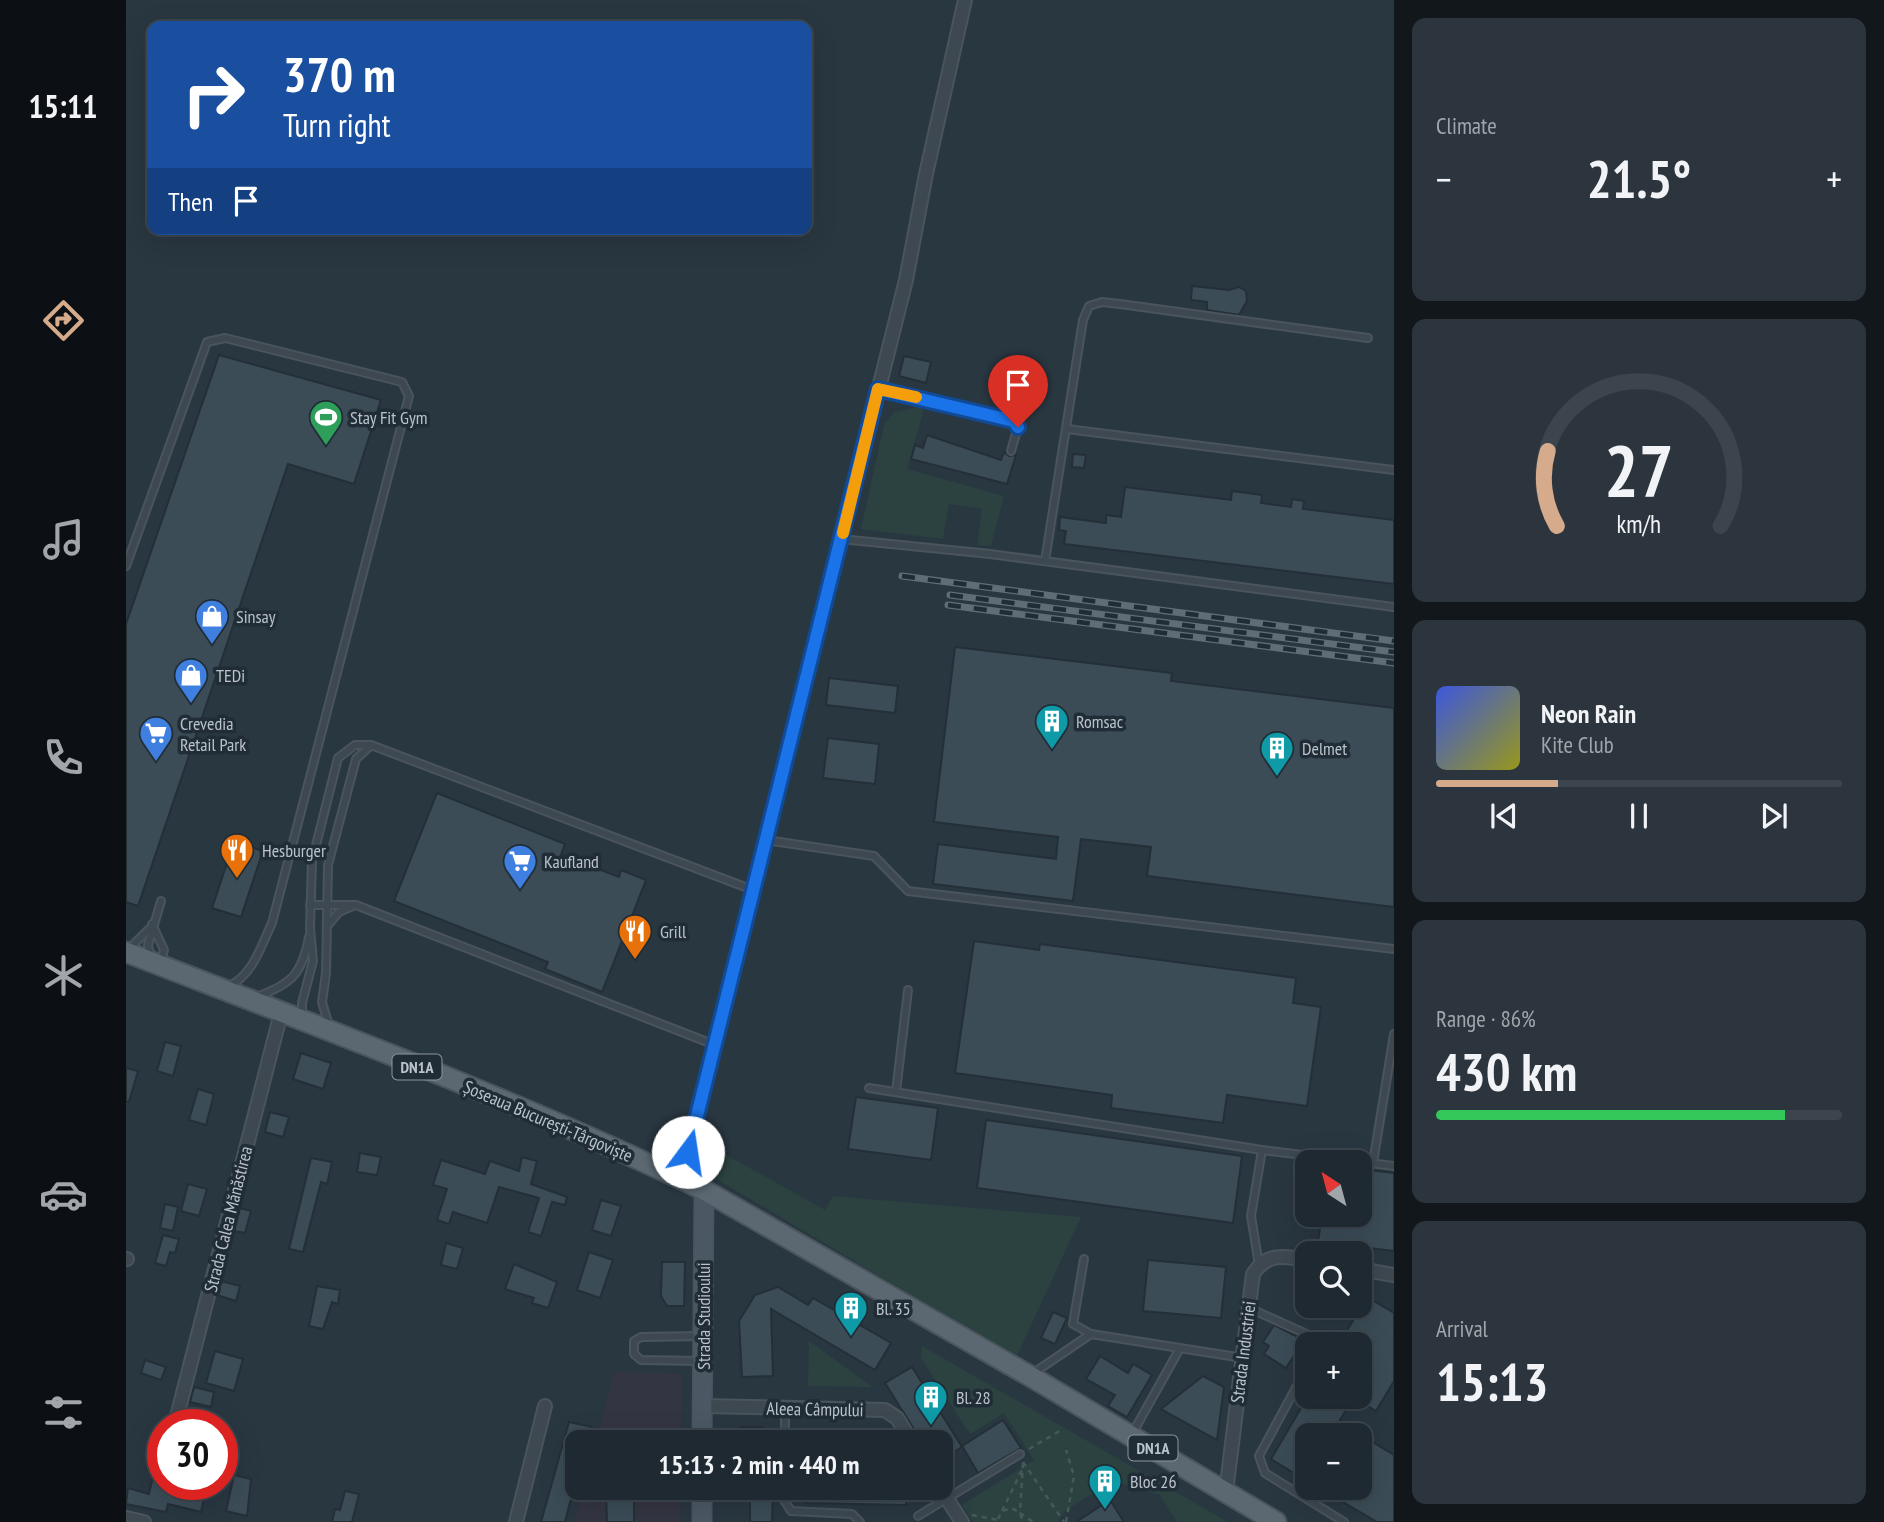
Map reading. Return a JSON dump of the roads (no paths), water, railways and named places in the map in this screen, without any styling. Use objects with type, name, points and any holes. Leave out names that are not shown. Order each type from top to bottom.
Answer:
[{"type":"main road","name":"Șoseaua București-Târgoviște","points":[[126,952],[651,1164],[704,1190],[1030,1376],[1276,1522]]},
{"type":"street","points":[[681,1179],[906,279],[926,174],[965,0]]},
{"type":"street","name":"Strada Calea Mănăstirea","points":[[179,1409],[281,1013]]},
{"type":"street","name":"Strada Studioului","points":[[702,1430],[704,1190]]},
{"type":"street","points":[[1259,1265],[1281,1256],[1295,1258]]},
{"type":"street","name":"Strada Industriei","points":[[1226,1492],[1253,1274],[1259,1265]]},
{"type":"street","points":[[1372,1271],[1394,1275]]},
{"type":"street","points":[[516,1522],[545,1406]]},
{"type":"street","name":"Aleea Câmpului","points":[[703,1406],[885,1410],[897,1418],[904,1430]]},
{"type":"street","points":[[702,1500],[702,1522]]},
{"type":"street","points":[[947,1500],[958,1517]]},
{"type":"street","points":[[126,1518],[144,1522]]},
{"type":"lane","points":[[1045,561],[1083,320],[1089,306],[1096,303],[1120,304],[1368,338]]},
{"type":"lane","points":[[126,566],[207,342],[225,338],[402,382],[409,396],[272,923],[253,963],[241,980],[221,990]]},
{"type":"lane","points":[[878,389],[1014,421],[1018,427],[1011,451]]},
{"type":"lane","points":[[1067,429],[1394,470]]},
{"type":"lane","points":[[841,539],[1045,561],[1394,607]]},
{"type":"lane","points":[[305,1023],[302,1003],[313,961],[310,905],[313,861],[338,758],[355,745],[371,745],[753,890]]},
{"type":"lane","points":[[337,1035],[323,1014],[328,865],[356,759],[371,745]]},
{"type":"lane","points":[[766,840],[874,856],[908,891],[1394,949]]},
{"type":"lane","points":[[156,964],[148,945],[152,924],[161,901]]},
{"type":"lane","points":[[310,905],[356,905],[715,1045]]},
{"type":"lane","points":[[327,926],[339,912],[356,905]]},
{"type":"lane","points":[[126,952],[140,941],[152,924]]},
{"type":"lane","points":[[152,924],[164,950],[156,964]]},
{"type":"lane","points":[[247,1000],[278,989],[296,975],[304,961],[310,928]]},
{"type":"lane","points":[[896,1093],[908,990]]},
{"type":"lane","points":[[1373,1163],[1394,1034]]},
{"type":"lane","points":[[869,1088],[1262,1150],[1394,1166]]},
{"type":"lane","points":[[1259,1265],[1251,1216],[1262,1150]]},
{"type":"lane","points":[[1084,1259],[1073,1324],[1091,1334],[1243,1358]]},
{"type":"lane","points":[[1249,1308],[1302,1332]]},
{"type":"lane","points":[[1030,1376],[1091,1334]]},
{"type":"lane","points":[[703,1336],[641,1337],[634,1342],[634,1354],[641,1360],[703,1361]]},
{"type":"lane","points":[[1131,1436],[1179,1350]]},
{"type":"lane","points":[[1295,1389],[1259,1456],[1259,1463],[1265,1473],[1344,1522]]},
{"type":"lane","points":[[785,1408],[785,1430]]},
{"type":"lane","points":[[953,1488],[1020,1454]]},
{"type":"lane","points":[[785,1500],[791,1511],[852,1514],[860,1522]]},
{"type":"lane","points":[[918,1516],[935,1500]]},
{"type":"railway","points":[[902,576],[1394,641]]},
{"type":"railway","points":[[950,595],[1394,652]]},
{"type":"railway","points":[[948,605],[1394,663]]},
{"type":"place","name":"Stay Fit Gym","points":[[326,447]]},
{"type":"place","name":"Sinsay","points":[[212,646]]},
{"type":"place","name":"TEDi","points":[[191,705]]},
{"type":"place","name":"Romsac","points":[[1052,751]]},
{"type":"place","name":"Crevedia Retail Park","points":[[156,763]]},
{"type":"place","name":"Delmet","points":[[1277,778]]},
{"type":"place","name":"Hesburger","points":[[237,880]]},
{"type":"place","name":"Kaufland","points":[[520,891]]},
{"type":"place","name":"Grill","points":[[635,961]]},
{"type":"place","name":"Bl. 35","points":[[851,1338]]},
{"type":"place","name":"Bl. 28","points":[[931,1427]]},
{"type":"place","name":"Bloc 26","points":[[1105,1511]]}]
